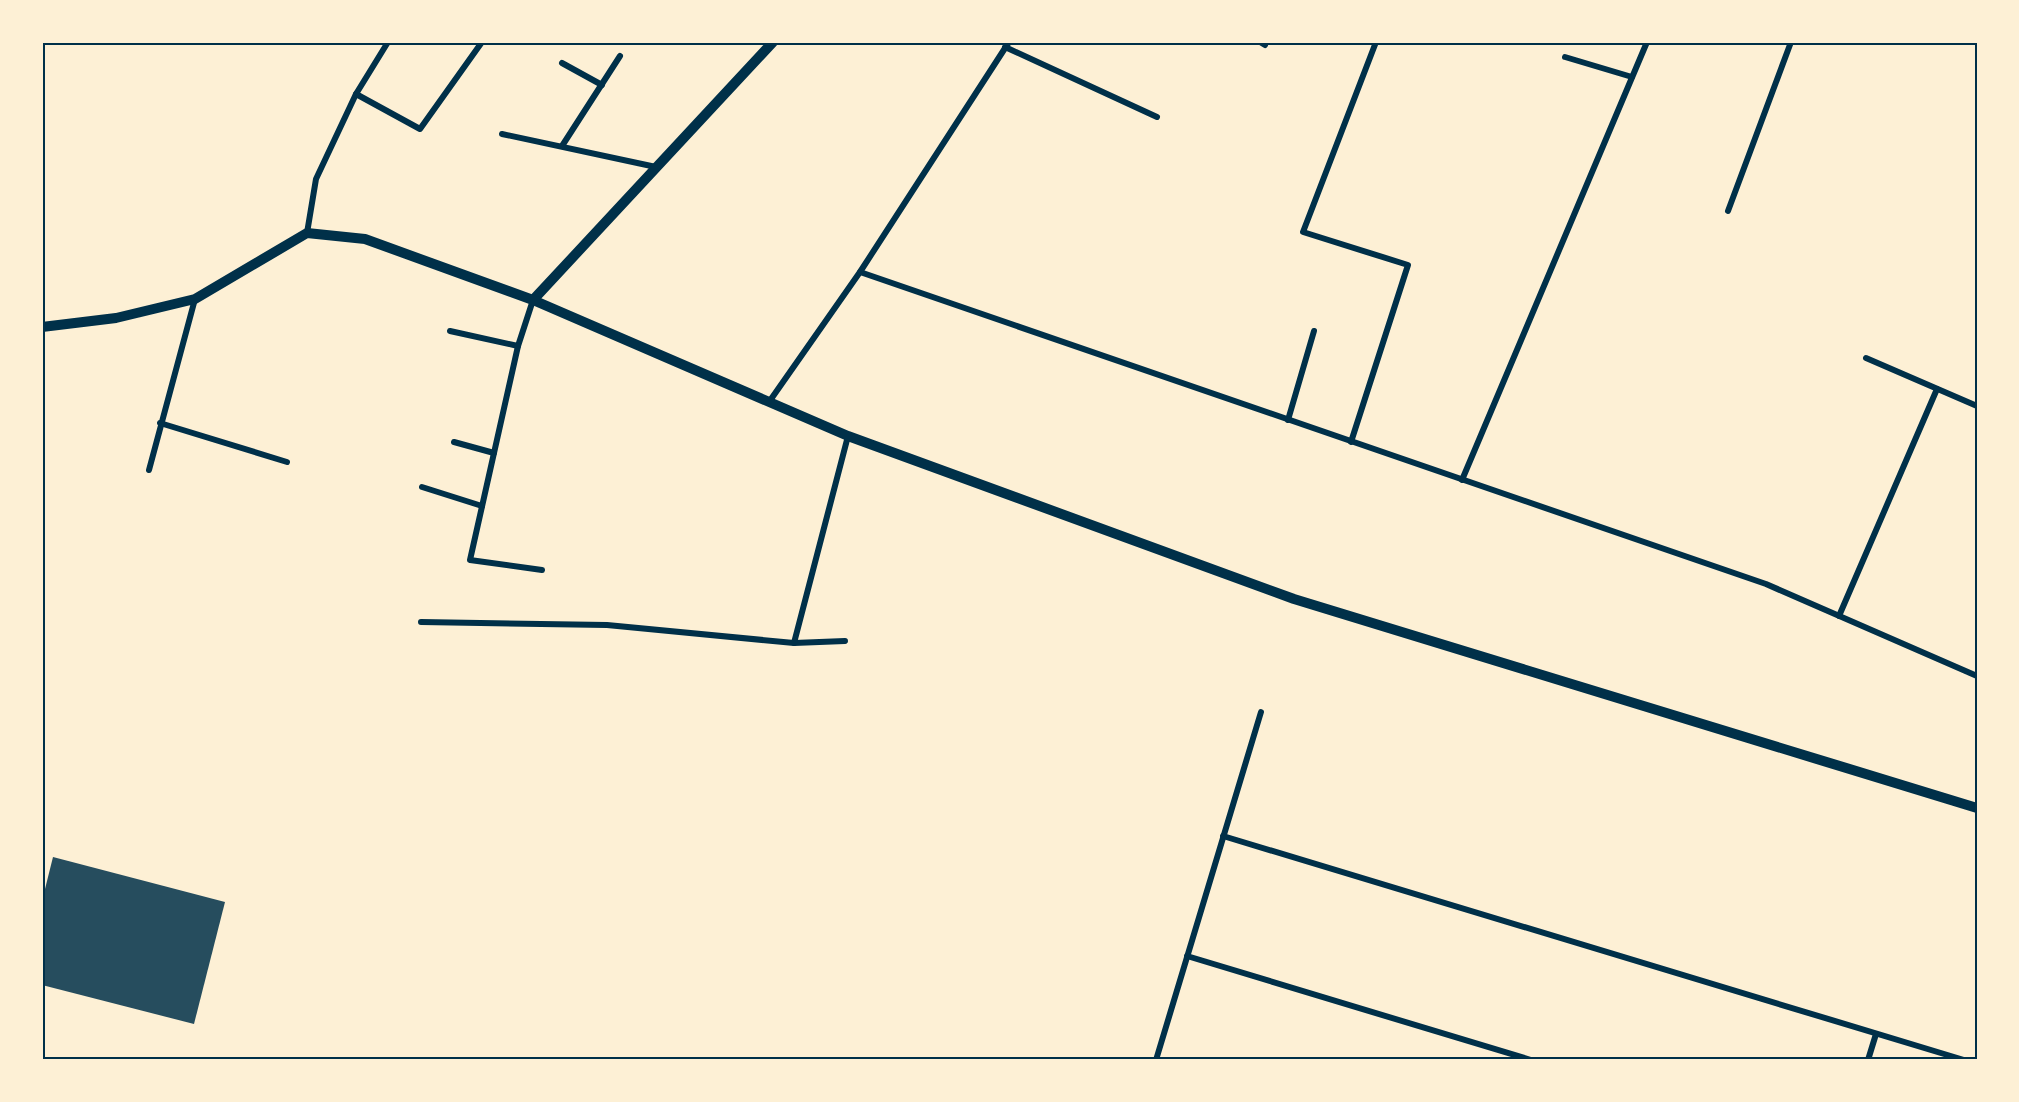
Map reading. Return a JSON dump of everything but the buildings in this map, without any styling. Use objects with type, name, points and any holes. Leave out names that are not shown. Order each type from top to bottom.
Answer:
[{"type":"street","points":[[307,232],[316,179],[356,94],[388,42]]},
{"type":"street","points":[[356,94],[420,129],[482,42]]},
{"type":"street","points":[[542,570],[470,560],[518,346],[533,300],[773,42]]},
{"type":"street","points":[[1351,442],[1408,265],[1302,232],[1376,42]]},
{"type":"street","points":[[1462,480],[1647,42]]},
{"type":"street","points":[[1728,211],[1791,42]]},
{"type":"street","points":[[769,402],[860,272],[1007,45],[1157,117]]},
{"type":"street","points":[[562,146],[620,56]]},
{"type":"street","points":[[1565,57],[1632,77]]},
{"type":"street","points":[[562,63],[602,85]]},
{"type":"street","points":[[502,134],[656,167]]},
{"type":"street","points":[[42,327],[116,318],[195,299],[307,232],[365,239],[533,300],[848,436],[1294,599],[1977,808]]},
{"type":"street","points":[[860,272],[1766,584],[1977,676]]},
{"type":"street","points":[[149,470],[195,299]]},
{"type":"street","points":[[450,331],[518,346]]},
{"type":"street","points":[[1288,420],[1314,331]]},
{"type":"street","points":[[1866,358],[1977,406]]},
{"type":"street","points":[[1839,616],[1937,389]]},
{"type":"street","points":[[160,423],[287,462]]},
{"type":"street","points":[[794,643],[848,436]]},
{"type":"street","points":[[454,442],[494,453]]},
{"type":"street","points":[[422,486],[482,506]]},
{"type":"street","points":[[421,622],[607,625],[794,643],[845,641]]},
{"type":"street","points":[[1156,1060],[1261,712]]},
{"type":"street","points":[[1223,836],[1964,1060]]},
{"type":"street","points":[[1187,956],[1531,1060]]},
{"type":"street","points":[[1868,1060],[1876,1034]]}]
